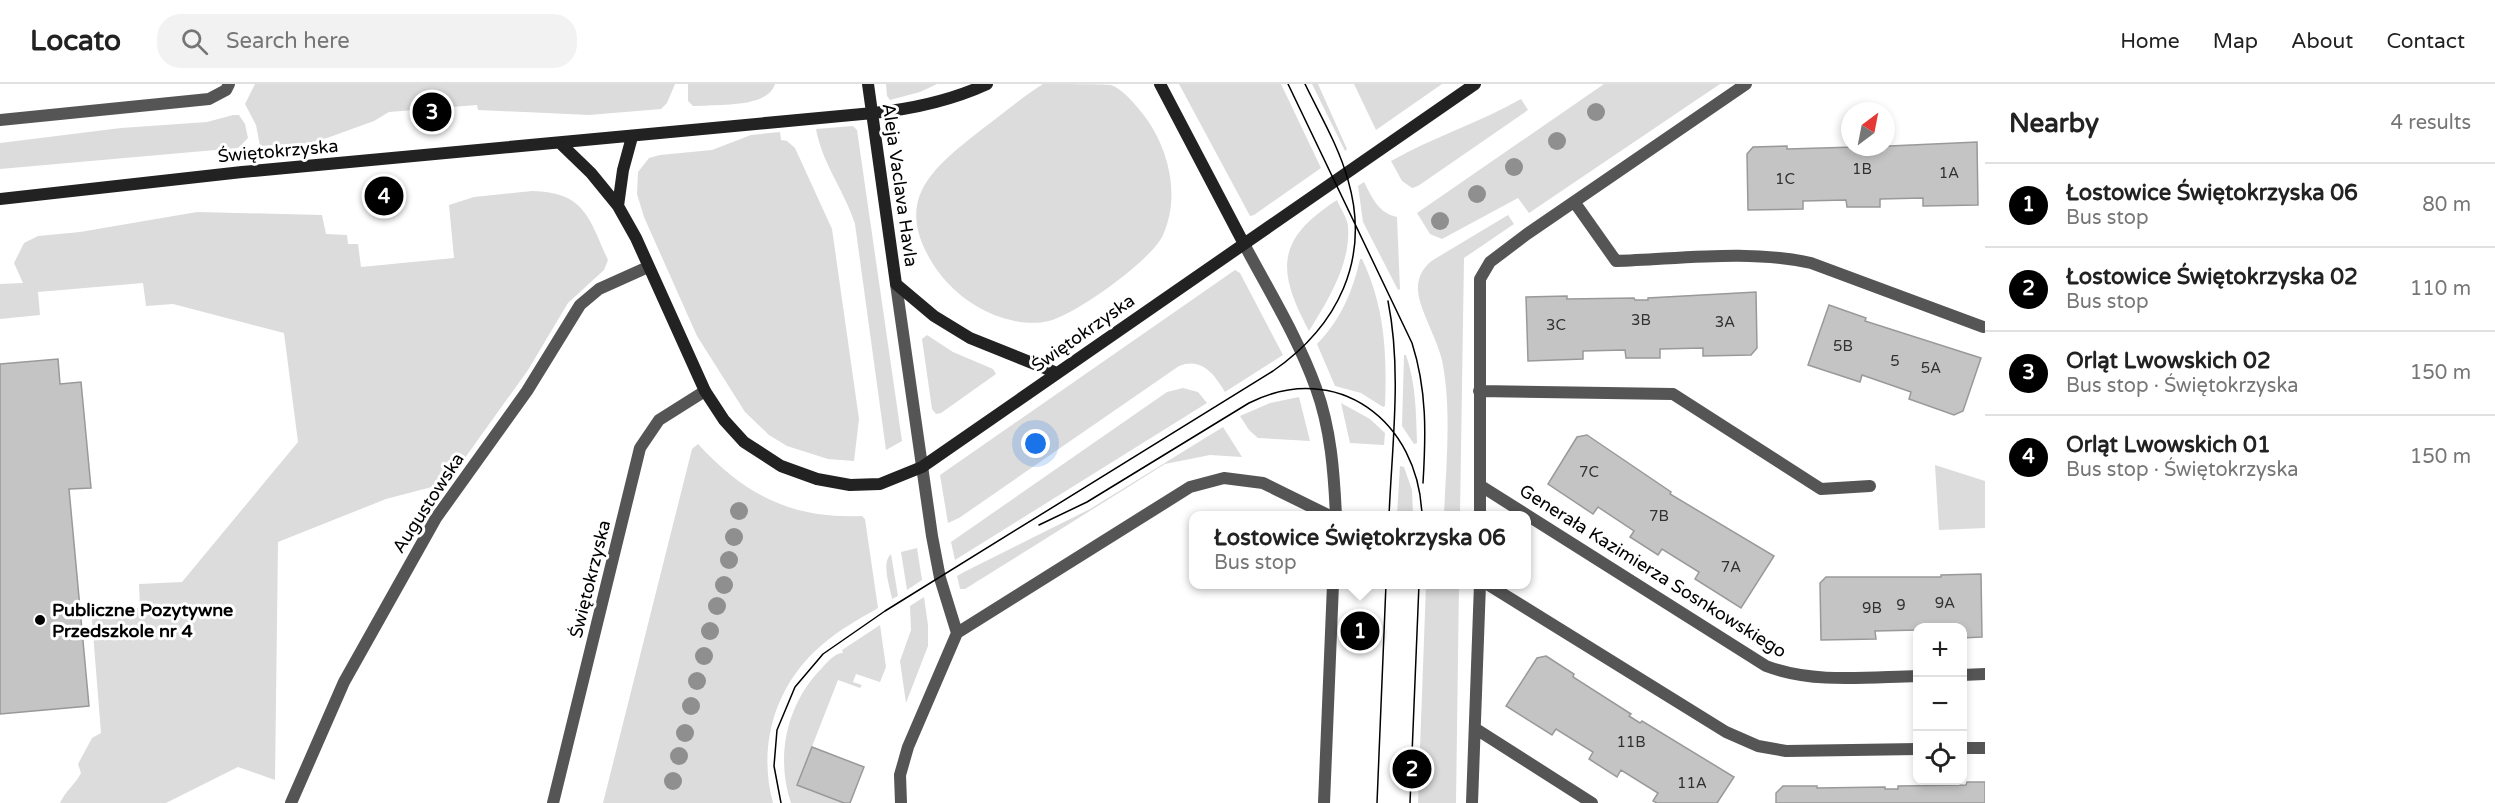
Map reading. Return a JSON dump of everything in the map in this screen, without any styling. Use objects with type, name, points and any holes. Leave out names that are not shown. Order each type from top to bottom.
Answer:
[{"type":"main road","name":"Aleja Vaclava Havla","points":[[868,84],[896,284],[934,315],[970,338],[1057,374]]},
{"type":"main road","name":"Świętokrzyska","points":[[0,199],[242,172],[632,137],[742,124],[909,109],[964,95],[987,84]]},
{"type":"main road","points":[[1160,84],[1244,244]]},
{"type":"main road","name":"Świętokrzyska","points":[[560,143],[591,173],[618,206],[636,238],[705,391],[724,420],[744,442],[781,466],[817,479],[850,485],[880,484],[922,467],[1475,84]]},
{"type":"main road","points":[[618,206],[623,170],[632,137]]},
{"type":"street","points":[[0,120],[209,99],[226,90],[229,84]]},
{"type":"street","points":[[1480,511],[1480,279],[1484,269],[1527,234],[1746,84]]},
{"type":"street","points":[[1575,203],[1616,261],[1759,256],[1788,258],[1811,263],[1983,327]]},
{"type":"street","points":[[1244,244],[1300,351],[1317,390],[1332,452],[1336,511]]},
{"type":"street","name":"Augustowska","points":[[291,803],[344,682],[436,518],[526,391],[580,305],[599,289],[648,267]]},
{"type":"street","points":[[896,284],[940,578],[957,633]]},
{"type":"street","name":"Świętokrzyska","points":[[553,803],[640,448],[659,420],[705,391]]},
{"type":"street","points":[[1479,391],[1673,394],[1821,489],[1870,486]]},
{"type":"street","points":[[901,803],[900,775],[908,747],[957,633],[1190,487],[1224,478],[1263,483],[1320,511]]},
{"type":"street","name":"Generała Kazimierza Sosnkowskiego","points":[[1481,486],[1521,511]]},
{"type":"street","name":"Generała Kazimierza Sosnkowskiego","points":[[1531,518],[1766,666],[1808,678],[1913,676]]},
{"type":"street","points":[[1324,803],[1333,589]]},
{"type":"street","points":[[1472,803],[1480,589]]},
{"type":"street","points":[[1494,589],[1726,732],[1758,746],[1785,751],[1913,749]]},
{"type":"street","points":[[1967,675],[1985,674]]},
{"type":"street","points":[[1476,729],[1592,803]]},
{"type":"street","points":[[1967,748],[1985,748]]},
{"type":"shaded area","points":[[255,84],[675,84],[667,103],[661,109],[589,115],[478,110],[477,105],[389,112],[374,121],[327,138],[308,143],[260,146],[256,125],[245,104]]},
{"type":"shaded area","points":[[688,84],[775,84],[771,92],[753,101],[693,106],[688,101]]},
{"type":"shaded area","points":[[886,84],[937,84],[920,92],[890,100],[887,96]]},
{"type":"shaded area","points":[[1043,84],[1111,85],[1126,95],[1148,121],[1164,152],[1171,185],[1171,202],[1169,219],[1163,235],[1156,246],[1129,272],[1094,298],[1061,317],[1030,323],[990,313],[971,303],[954,289],[933,264],[921,241],[916,221],[918,203],[924,187],[934,172],[963,144]]},
{"type":"shaded area","points":[[1179,84],[1281,84],[1321,168],[1250,216]]},
{"type":"shaded area","points":[[1312,84],[1318,84],[1347,149],[1345,151]]},
{"type":"shaded area","points":[[1354,84],[1442,84],[1376,130]]},
{"type":"shaded area","points":[[1604,84],[1720,84],[1529,213],[1518,198],[1442,239],[1430,234],[1417,213]]},
{"type":"shaded area","points":[[1521,99],[1528,110],[1418,186],[1412,188],[1402,181],[1391,161]]},
{"type":"shaded area","points":[[239,115],[245,124],[248,138],[238,148],[0,169],[0,143],[121,128],[207,122]]},
{"type":"shaded area","points":[[853,126],[857,130],[902,441],[886,450],[855,224],[823,154],[816,129]]},
{"type":"shaded area","points":[[780,132],[781,140],[787,141],[795,148],[832,229],[859,419],[854,461],[828,459],[787,446],[769,435],[745,412],[697,336],[644,217],[637,194],[638,172],[649,158],[712,150],[751,135]]},
{"type":"shaded area","points":[[1364,182],[1380,208],[1397,217],[1400,289],[1398,290],[1363,222],[1358,186]]},
{"type":"shaded area","points":[[532,191],[564,196],[583,210],[608,260],[604,270],[568,303],[528,370],[447,483],[386,499],[278,542],[275,780],[238,767],[166,803],[60,803],[81,773],[78,764],[92,738],[101,733],[91,608],[140,608],[139,584],[182,582],[298,442],[284,333],[173,304],[146,306],[143,283],[38,292],[40,315],[0,319],[0,284],[23,283],[14,263],[24,243],[38,236],[80,232],[197,212],[322,215],[326,234],[347,235],[348,244],[358,244],[361,267],[454,258],[449,205],[474,197]]},
{"type":"shaded area","points":[[1337,200],[1348,226],[1346,254],[1337,281],[1309,331],[1291,291],[1287,274],[1288,258],[1292,243],[1302,229]]},
{"type":"shaded area","points":[[1508,215],[1514,224],[1464,258],[1460,511],[1444,511],[1447,438],[1445,379],[1440,352],[1418,291],[1420,277],[1426,266]]},
{"type":"shaded area","points":[[1360,259],[1370,277],[1376,295],[1383,331],[1386,387],[1385,406],[1383,407],[1361,393],[1335,386],[1317,344],[1339,315],[1354,283]]},
{"type":"shaded area","points":[[1235,270],[1240,273],[1283,355],[1225,392],[1212,373],[1201,366],[1187,364],[1179,366],[959,518],[948,523],[940,475]]},
{"type":"shaded area","points":[[927,335],[953,352],[993,369],[996,374],[941,413],[936,414],[932,409],[922,339]]},
{"type":"shaded area","points":[[1404,355],[1406,355],[1412,377],[1415,398],[1417,443],[1414,444],[1402,426]]},
{"type":"shaded area","points":[[1183,388],[1198,392],[1207,403],[955,560],[951,542],[1167,392]]},
{"type":"shaded area","points":[[1299,397],[1310,441],[1258,438],[1249,430],[1240,416],[1270,403]]},
{"type":"shaded area","points":[[1341,403],[1370,419],[1385,433],[1384,445],[1350,443]]},
{"type":"shaded area","points":[[1223,427],[1242,457],[1210,455],[1165,464],[965,589],[960,589],[957,576],[1090,509]]},
{"type":"shaded area","points":[[698,444],[733,477],[771,500],[813,513],[862,516],[865,519],[878,608],[842,629],[823,644],[793,677],[782,696],[769,737],[767,759],[773,803],[603,803],[692,449]]},
{"type":"shaded area","points":[[1935,465],[1985,481],[1985,528],[1939,530]]},
{"type":"shaded area","points":[[1400,466],[1404,467],[1412,490],[1413,511],[1397,511]]},
{"type":"shaded area","points":[[917,548],[922,580],[907,590],[901,552]]},
{"type":"shaded area","points":[[891,554],[898,596],[892,599],[886,569]]},
{"type":"shaded area","points":[[1426,589],[1459,589],[1456,803],[1418,803]]},
{"type":"shaded area","points":[[924,597],[928,646],[906,703],[900,661],[911,630],[910,606]]},
{"type":"shaded area","points":[[880,625],[886,667],[880,682],[856,674],[853,682],[862,685],[860,688],[838,680],[797,785],[844,803],[791,803],[784,767],[785,749],[787,731],[800,697],[829,660],[843,653],[842,650]]},
{"type":"building","points":[[1977,142],[1978,205],[1923,206],[1923,198],[1880,199],[1880,207],[1847,207],[1846,200],[1803,201],[1803,209],[1748,210],[1747,154],[1753,147],[1787,146],[1787,149],[1841,147],[1841,156],[1895,156],[1895,146]]},
{"type":"building","points":[[1756,292],[1757,348],[1751,355],[1703,356],[1703,348],[1660,349],[1660,358],[1626,358],[1625,350],[1583,351],[1583,359],[1528,361],[1526,297],[1567,296],[1567,299],[1634,298],[1635,300],[1648,300],[1648,298]]},
{"type":"building","points":[[1829,305],[1866,318],[1865,321],[1981,358],[1963,411],[1954,415],[1909,399],[1911,392],[1862,375],[1860,382],[1808,365]]},
{"type":"building","name":"Publiczne Pozytywne Przedszkole nr 4","points":[[58,359],[60,384],[81,382],[91,488],[69,489],[89,706],[0,714],[0,364]]},
{"type":"building","points":[[1587,435],[1671,492],[1670,494],[1774,556],[1741,608],[1695,579],[1699,572],[1662,549],[1658,555],[1630,537],[1634,531],[1598,507],[1593,514],[1548,484],[1577,437]]},
{"type":"building","points":[[1981,574],[1982,637],[1967,638],[1967,623],[1913,623],[1913,630],[1875,631],[1876,639],[1821,640],[1820,583],[1826,577],[1941,577],[1941,575]]},
{"type":"building","points":[[1546,656],[1574,674],[1573,677],[1631,714],[1629,716],[1640,723],[1642,721],[1734,777],[1717,803],[1657,803],[1653,801],[1658,793],[1621,770],[1617,777],[1589,759],[1593,752],[1556,729],[1552,735],[1506,706],[1537,658]]},
{"type":"building","points":[[812,747],[864,767],[850,803],[844,803],[797,785]]},
{"type":"building","points":[[1967,782],[1985,782],[1985,803],[1776,803],[1776,793],[1783,786],[1898,789],[1898,786],[1967,785]]},
{"type":"tram line","points":[[1288,84],[1412,343],[1423,395],[1425,447],[1423,483]]},
{"type":"tram line","points":[[781,803],[774,766],[777,730],[795,687],[823,654],[885,611],[1273,371],[1296,353],[1331,312],[1344,288],[1352,263],[1355,237],[1354,209],[1340,155],[1305,84]]},
{"type":"tram line","points":[[1388,301],[1395,381],[1389,511]]},
{"type":"tram line","points":[[1039,525],[1087,502],[1249,403],[1282,391],[1313,389],[1342,394],[1367,407],[1389,427],[1406,452],[1417,482],[1421,511]]},
{"type":"tram line","points":[[1377,803],[1386,589]]},
{"type":"tram line","points":[[1410,803],[1419,589]]},
{"type":"place","name":"Orląt Lwowskich 02","points":[[432,112]]},
{"type":"place","name":"Orląt Lwowskich 01","points":[[384,196]]},
{"type":"place","name":"Publiczne Pozytywne Przedszkole nr 4","points":[[40,620]]},
{"type":"place","name":"Łostowice Świętokrzyska 06","points":[[1360,631]]},
{"type":"place","name":"Łostowice Świętokrzyska 02","points":[[1412,769]]}]
